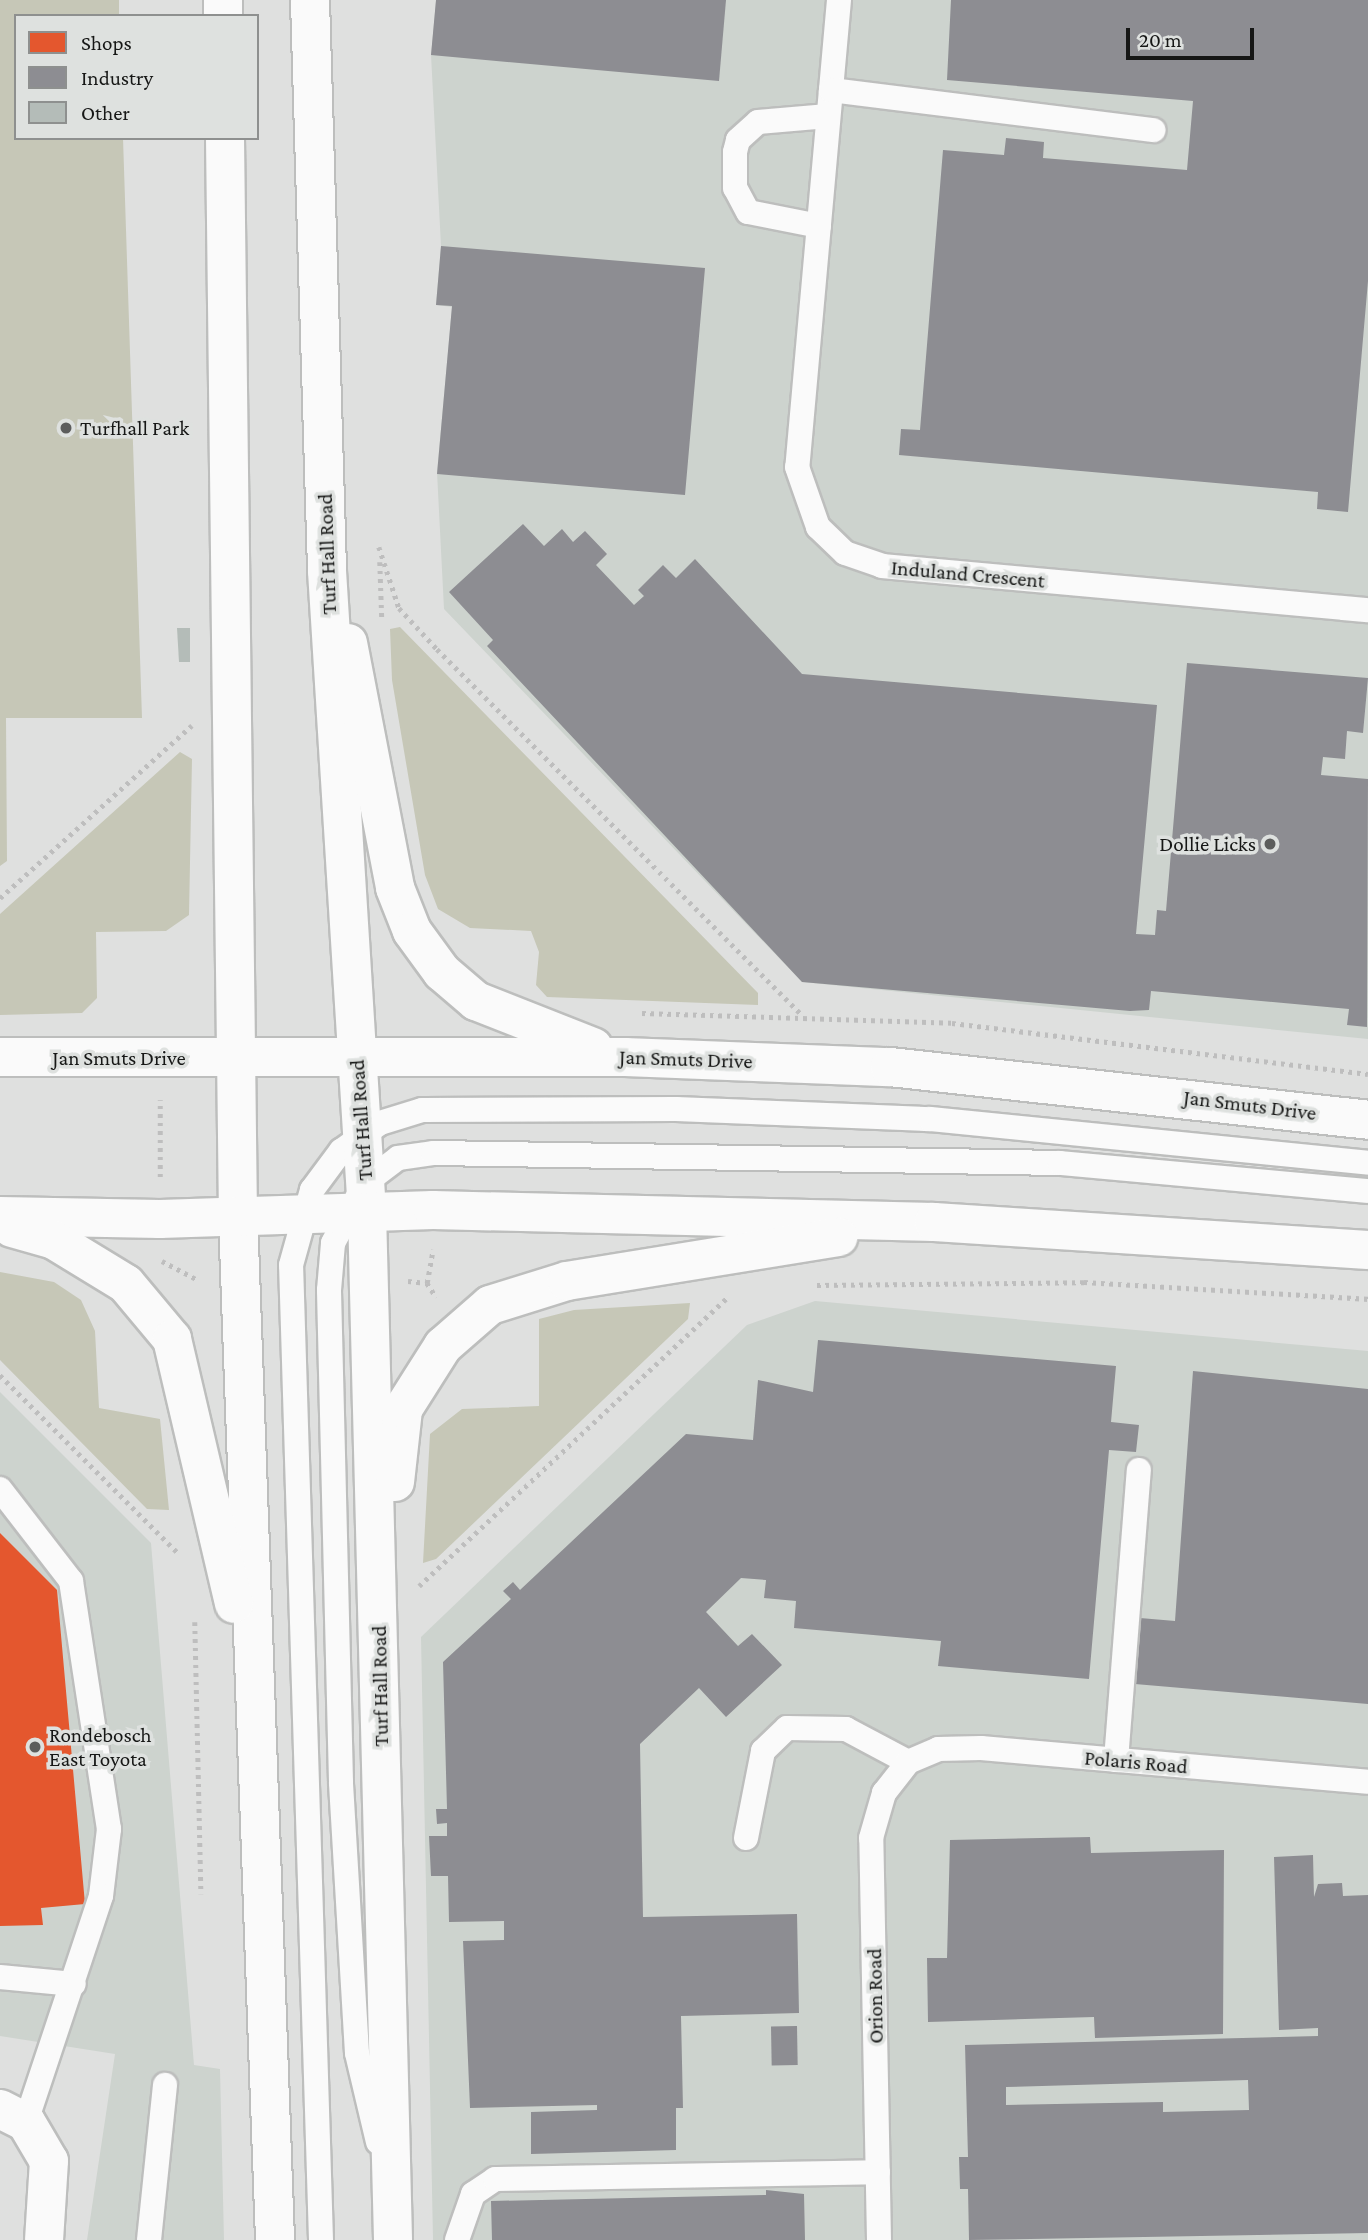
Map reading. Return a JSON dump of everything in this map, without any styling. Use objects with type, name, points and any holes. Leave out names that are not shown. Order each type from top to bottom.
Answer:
[{"type":"main road","name":"Turf Hall Road","points":[[310,0],[327,571],[362,1134],[360,1203],[379,1631],[393,2222]]},
{"type":"main road","points":[[225,140],[238,1216],[275,2240]]},
{"type":"main road","points":[[327,571],[359,680],[395,888],[416,938],[455,985],[487,1008],[625,1057]]},
{"type":"main road","name":"Jan Smuts Drive","points":[[0,1058],[357,1060],[625,1057],[1027,1077],[1368,1120]]},
{"type":"main road","points":[[0,1216],[303,1214],[360,1203],[934,1222],[1368,1250]]},
{"type":"main road","points":[[379,1631],[403,1409],[443,1346],[490,1305],[567,1281],[934,1222]]},
{"type":"main road","points":[[0,1225],[54,1240],[126,1284],[172,1339],[256,1698]]},
{"type":"main road","points":[[13,2115],[51,2176],[44,2240]]},
{"type":"lane","name":"Induland Crescent","points":[[839,0],[797,467],[818,527],[845,553],[882,566],[1368,610]]},
{"type":"lane","points":[[831,90],[1154,130]]},
{"type":"lane","points":[[819,226],[748,212],[735,188],[735,152],[738,140],[758,122],[828,116]]},
{"type":"lane","points":[[321,2240],[290,1265],[303,1214],[325,1169],[362,1134],[422,1110],[797,1112],[1098,1132],[1368,1163]]},
{"type":"lane","points":[[393,2222],[357,2053],[341,1782],[329,1290],[333,1243],[360,1203],[398,1158],[433,1153],[1060,1163],[1368,1191]]},
{"type":"lane","points":[[1116,1760],[1139,1470]]},
{"type":"lane","points":[[0,1489],[71,1581],[92,1688],[108,1862],[74,1984],[13,2115]]},
{"type":"lane","points":[[746,1838],[763,1751],[787,1728],[846,1729],[908,1762]]},
{"type":"lane","name":"Polaris Road","points":[[908,1762],[938,1749],[961,1748],[1368,1782]]},
{"type":"lane","name":"Orion Road","points":[[879,2240],[871,1838],[884,1793],[908,1762]]},
{"type":"lane","points":[[0,1978],[74,1984]]},
{"type":"lane","points":[[149,2240],[165,2085]]},
{"type":"lane","points":[[457,2240],[473,2194],[495,2179],[878,2172]]},
{"type":"path","points":[[379,547],[399,608],[436,649],[803,1015]]},
{"type":"path","points":[[0,898],[198,719]]},
{"type":"path","points":[[638,1013],[803,1015],[992,1027],[1368,1074]]},
{"type":"path","points":[[160,1100],[160,1188]]},
{"type":"path","points":[[433,1249],[427,1283],[440,1303]]},
{"type":"path","points":[[160,1250],[161,1260],[204,1282]]},
{"type":"path","points":[[398,1280],[427,1283]]},
{"type":"path","points":[[804,1286],[1084,1282],[1368,1299]]},
{"type":"path","points":[[414,1595],[737,1288]]},
{"type":"path","points":[[0,1375],[190,1564]]},
{"type":"path","points":[[195,1618],[201,1894]]},
{"type":"shaded area","points":[[436,0],[1368,0],[1368,1039],[802,982],[444,609],[437,472],[452,307],[436,305],[441,246],[431,55]]},
{"type":"shaded area","points":[[815,1301],[1368,1351],[1368,2240],[433,2240],[421,1637],[747,1325]]},
{"type":"shaded area","points":[[0,1392],[151,1543],[194,2065],[220,2069],[224,2240],[87,2240],[115,2054],[0,2036]]},
{"type":"green space","name":"Turfhall Park","points":[[0,0],[119,0],[119,14],[14,14],[14,140],[123,140],[142,718],[6,718],[7,861],[0,866]]},
{"type":"green space","points":[[400,627],[758,993],[758,1005],[547,997],[536,985],[539,952],[531,931],[470,928],[438,909],[425,875],[392,680],[390,629]]},
{"type":"green space","points":[[180,752],[192,759],[189,915],[166,931],[96,932],[97,998],[82,1013],[0,1015],[0,914]]},
{"type":"green space","points":[[0,1272],[54,1282],[81,1300],[95,1331],[99,1408],[160,1419],[169,1510],[147,1509],[0,1360]]},
{"type":"green space","points":[[690,1303],[688,1319],[436,1559],[423,1563],[430,1434],[462,1409],[539,1406],[539,1319],[574,1310]]},
{"type":"building: Shops","name":"Rondebosch East Toyota","points":[[0,1533],[57,1590],[85,1904],[41,1908],[43,1925],[0,1926]]},
{"type":"building: Industry","points":[[436,0],[726,0],[719,81],[431,55]]},
{"type":"building: Industry","points":[[951,0],[1368,0],[1368,281],[1348,512],[1317,509],[1318,492],[899,455],[901,429],[920,430],[943,150],[1004,155],[1006,138],[1044,142],[1043,158],[1187,170],[1193,101],[947,80]]},
{"type":"building: Industry","points":[[441,246],[705,268],[685,495],[437,474],[452,306],[436,305]]},
{"type":"building: Industry","points":[[523,524],[544,546],[562,529],[573,542],[585,531],[607,554],[596,565],[634,605],[644,596],[638,590],[663,565],[676,578],[695,559],[802,674],[1157,705],[1136,934],[1155,935],[1157,910],[1166,911],[1187,663],[1368,678],[1363,733],[1347,731],[1345,759],[1323,757],[1321,775],[1368,779],[1367,1027],[1347,1025],[1349,1009],[1151,991],[1149,1010],[1130,1011],[802,982],[487,646],[493,640],[449,592]]},
{"type":"building: Industry","points":[[818,1340],[1116,1366],[1111,1422],[1139,1425],[1136,1452],[1109,1450],[1089,1679],[938,1666],[941,1641],[794,1628],[796,1601],[764,1598],[766,1580],[741,1578],[706,1612],[738,1646],[752,1634],[782,1665],[726,1717],[699,1688],[640,1744],[643,1917],[797,1914],[799,2013],[681,2016],[683,2108],[676,2108],[676,2150],[531,2154],[531,2112],[597,2110],[597,2105],[470,2108],[463,1941],[504,1940],[504,1921],[449,1922],[448,1876],[431,1876],[429,1836],[447,1836],[447,1823],[437,1824],[436,1809],[447,1809],[443,1662],[511,1599],[503,1591],[513,1582],[520,1590],[686,1434],[753,1440],[758,1380],[813,1392]]},
{"type":"building: Industry","points":[[1193,1371],[1368,1389],[1368,1704],[1135,1684],[1140,1618],[1175,1621]]},
{"type":"building: Industry","points":[[1090,1837],[1091,1853],[1224,1850],[1223,2034],[1095,2038],[1094,2017],[928,2022],[927,1958],[947,1958],[950,1840]]},
{"type":"building: Industry","points":[[1313,1855],[1314,1897],[1318,1884],[1342,1883],[1343,1896],[1368,1895],[1368,2233],[969,2240],[968,2189],[960,2189],[959,2157],[968,2157],[965,2045],[1318,2036],[1318,2028],[1279,2030],[1274,1857]],"holes":[[[1248,2080],[1249,2110],[1163,2112],[1163,2102],[1006,2105],[1006,2087]]]},
{"type":"building: Industry","points":[[771,2026],[797,2026],[798,2065],[772,2065]]},
{"type":"building: Industry","points":[[766,2190],[804,2194],[805,2240],[492,2240],[491,2201],[766,2195]]},
{"type":"building: Other","points":[[177,628],[190,628],[190,662],[179,662]]},
{"type":"place","name":"Turfhall Park","points":[[66,428]]},
{"type":"place","name":"Dollie Licks","points":[[1270,844]]},
{"type":"place","name":"Rondebosch East Toyota","points":[[35,1747]]}]
